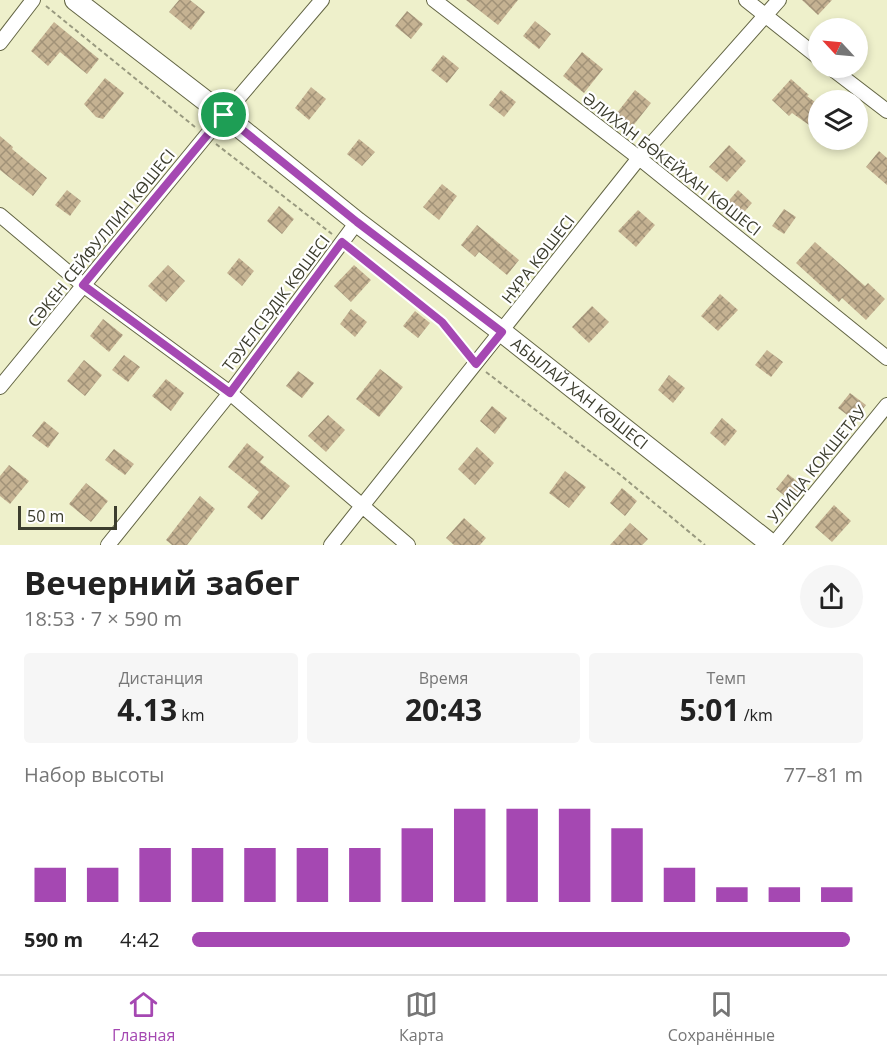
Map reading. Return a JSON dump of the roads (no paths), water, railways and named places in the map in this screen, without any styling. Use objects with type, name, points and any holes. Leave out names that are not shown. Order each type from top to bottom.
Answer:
[{"type":"street","points":[[0,43],[33,0]]},
{"type":"street","name":"АБЫЛАЙ ХАН КӨШЕСІ","points":[[75,0],[772,545]]},
{"type":"street","name":"СӘКЕН СЕЙФУЛЛИН КӨШЕСІ","points":[[0,387],[206,136],[322,0]]},
{"type":"street","name":"ӘЛИХАН БӨКЕЙХАН КӨШЕСІ","points":[[434,0],[639,158],[887,358]]},
{"type":"street","points":[[746,0],[808,49]]},
{"type":"street","name":"НҰРА КӨШЕСІ","points":[[331,545],[639,158],[779,0]]},
{"type":"street","points":[[844,78],[887,111]]},
{"type":"street","points":[[0,215],[83,285],[230,393],[408,545]]},
{"type":"street","name":"ТӘУЕЛСІЗДІК КӨШЕСІ","points":[[108,545],[230,393],[357,222]]},
{"type":"street","name":"УЛИЦА КОКШЕТАУ","points":[[772,545],[887,405]]}]
